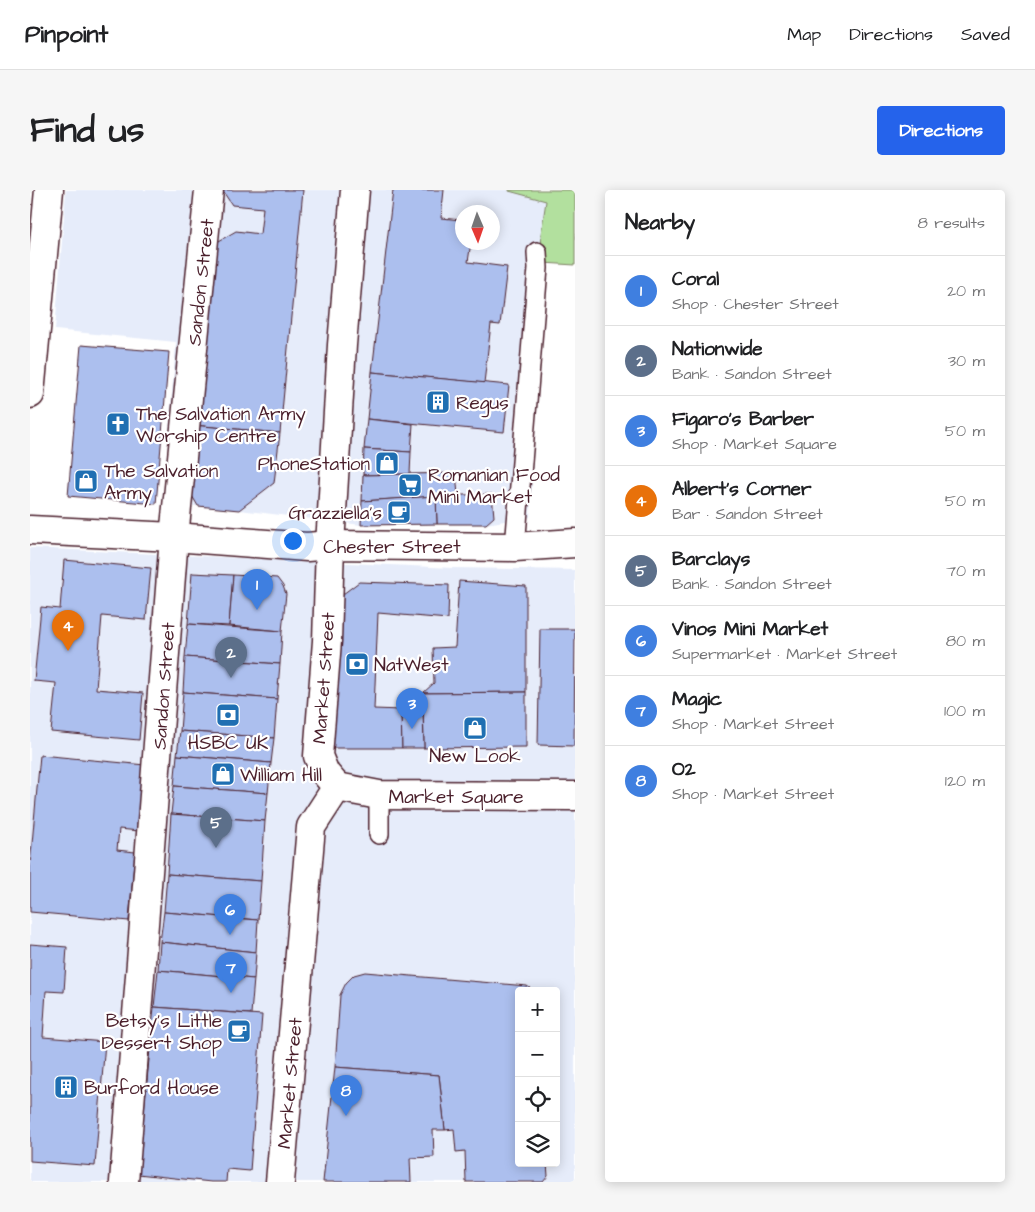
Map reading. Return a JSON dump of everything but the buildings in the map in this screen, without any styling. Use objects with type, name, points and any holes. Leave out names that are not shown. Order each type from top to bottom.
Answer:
[{"type":"street","points":[[30,394],[49,190]]},
{"type":"street","name":"Sandon Street","points":[[124,1182],[174,537],[209,190]]},
{"type":"street","name":"Market Street","points":[[280,1182],[311,827],[337,787],[325,773],[318,756],[328,641],[330,545],[347,271],[355,190]]},
{"type":"street","name":"Chester Street","points":[[30,530],[174,537],[307,548],[330,545],[515,546],[575,543]]},
{"type":"street","name":"Market Square","points":[[337,787],[379,795],[575,796]]},
{"type":"lane","points":[[515,546],[538,268],[537,252]]},
{"type":"lane","points":[[379,795],[379,834]]},
{"type":"shaded area","points":[[66,190],[509,190],[546,201],[541,234],[543,263],[530,517],[486,524],[361,525],[198,506],[163,506],[176,342],[55,330]]},
{"type":"shaded area","points":[[30,548],[453,568],[575,570],[575,1182],[30,1182]]},
{"type":"green space","points":[[509,190],[575,190],[575,265],[543,263],[541,234],[546,201]]},
{"type":"place","name":"Regus","points":[[438,402]]},
{"type":"place","name":"The Salvation Army Worship Centre","points":[[118,424]]},
{"type":"place","name":"PhoneStation","points":[[387,463]]},
{"type":"place","name":"The Salvation Army","points":[[86,481]]},
{"type":"place","name":"Romanian Food Mini Market","points":[[410,485]]},
{"type":"place","name":"Grazziella's","points":[[399,512]]},
{"type":"place","name":"Coral","points":[[257,610]]},
{"type":"place","name":"Albert's Corner","points":[[68,651]]},
{"type":"place","name":"NatWest","points":[[357,664]]},
{"type":"place","name":"Nationwide","points":[[231,678]]},
{"type":"place","name":"HSBC UK","points":[[228,715]]},
{"type":"place","name":"New Look","points":[[475,728]]},
{"type":"place","name":"Figaro's Barber","points":[[412,729]]},
{"type":"place","name":"William Hill","points":[[223,774]]},
{"type":"place","name":"Barclays","points":[[216,848]]},
{"type":"place","name":"Vinos Mini Market","points":[[230,935]]},
{"type":"place","name":"Magic","points":[[231,993]]},
{"type":"place","name":"Betsy's Little Dessert Shop","points":[[239,1031]]},
{"type":"place","name":"Burford House","points":[[66,1087]]},
{"type":"place","name":"O2","points":[[346,1116]]}]
